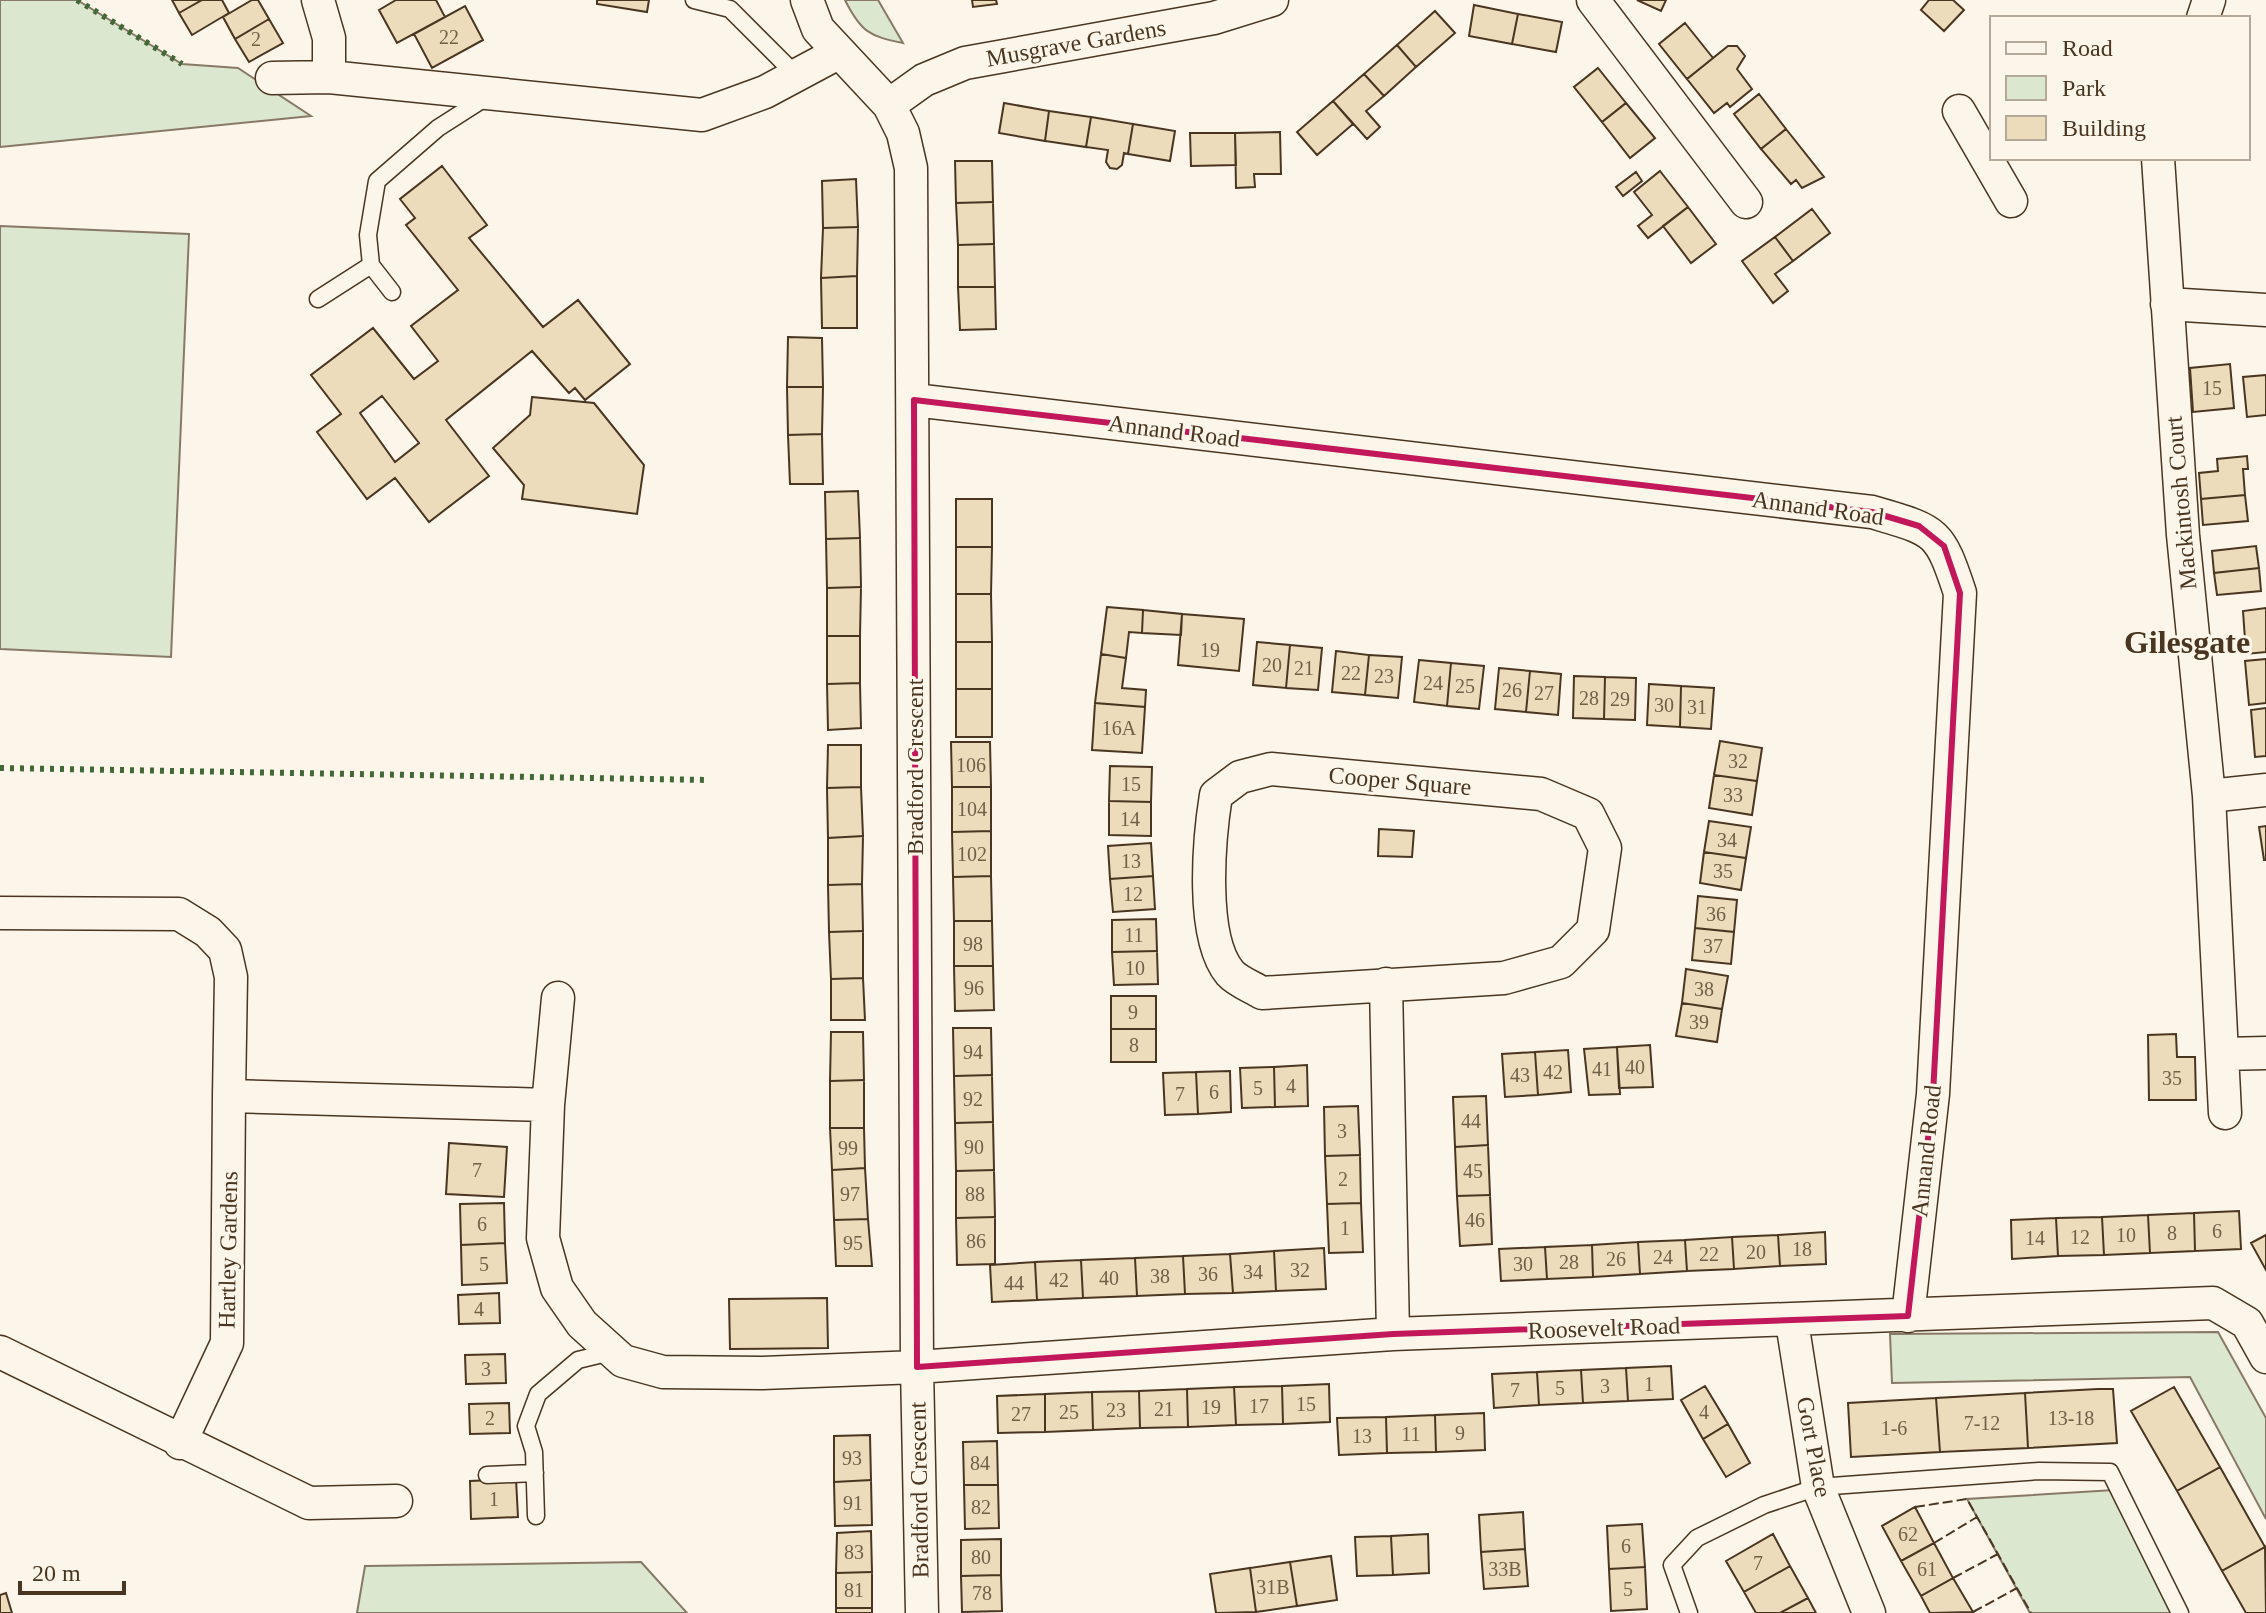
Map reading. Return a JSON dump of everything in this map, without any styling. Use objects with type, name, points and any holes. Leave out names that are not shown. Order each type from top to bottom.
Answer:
[{"type":"street","points":[[318,0],[329,38],[329,77]]},
{"type":"street","points":[[807,0],[818,29],[889,105]]},
{"type":"street","name":"Musgrave Gardens","points":[[889,105],[924,80],[965,63],[1214,18],[1272,0]]},
{"type":"street","points":[[1593,0],[1746,202]]},
{"type":"street","points":[[272,78],[329,77],[702,115],[765,92],[838,53]]},
{"type":"street","name":"Bradford Crescent","points":[[889,105],[903,133],[911,168],[917,1367],[922,1613]]},
{"type":"street","points":[[1959,111],[1989,157]]},
{"type":"street","points":[[1990,160],[2011,201]]},
{"type":"street","name":"Mackintosh Court","points":[[2158,160],[2183,535],[2209,796],[2225,1113]]},
{"type":"street","points":[[2167,304],[2266,310]]},
{"type":"street","name":"Annand Road","points":[[914,400],[1872,512],[1919,526],[1944,546],[1960,593],[1933,1094],[1908,1316]]},
{"type":"street","name":"Cooper Square","points":[[1271,769],[1541,794],[1588,814],[1605,848],[1593,930],[1561,962],[1504,978],[1386,984],[1262,993],[1230,973],[1212,936],[1212,819],[1216,795],[1240,777],[1271,769]]},
{"type":"street","points":[[2209,796],[2266,790]]},
{"type":"street","name":"Hartley Gardens","points":[[0,913],[179,914],[208,932],[225,950],[231,977],[227,1343],[180,1443]]},
{"type":"street","points":[[1386,984],[1393,1334]]},
{"type":"street","name":"Bradford Crescent","points":[[558,998],[548,1105],[543,1238],[557,1288],[582,1324],[623,1361],[663,1372],[762,1373],[917,1367]]},
{"type":"street","points":[[2222,1054],[2266,1053]]},
{"type":"street","points":[[229,1096],[548,1105]]},
{"type":"street","name":"Roosevelt Road","points":[[917,1367],[1393,1334],[1792,1322],[2213,1303],[2247,1323],[2266,1357]]},
{"type":"street","name":"Gort Place","points":[[1792,1322],[1818,1487],[1869,1613]]},
{"type":"street","points":[[0,1352],[180,1443],[309,1503],[396,1501]]},
{"type":"lane","points":[[694,0],[730,9],[795,74]]},
{"type":"lane","points":[[392,292],[371,265],[368,235],[377,181],[438,128],[492,93]]},
{"type":"lane","points":[[318,299],[371,265]]},
{"type":"lane","points":[[536,1516],[534,1452],[526,1426],[538,1394],[578,1360],[611,1352]]},
{"type":"lane","points":[[1689,1613],[1672,1565],[1697,1538],[1764,1505],[1818,1487],[2039,1471],[2110,1472],[2180,1613]]},
{"type":"lane","points":[[487,1475],[535,1473]]},
{"type":"highlighted area","points":[[914,400],[1872,512],[1919,526],[1944,546],[1960,593],[1933,1094],[1908,1316],[1393,1334],[917,1367]]},
{"type":"green space","points":[[0,0],[77,0],[182,64],[238,68],[311,116],[0,147]]},
{"type":"green space","points":[[845,0],[878,0],[903,43],[867,31]]},
{"type":"green space","points":[[0,226],[189,234],[171,657],[0,649]]},
{"type":"green space","points":[[2218,1332],[2266,1418],[2266,1519],[2190,1377],[1892,1383],[1890,1334]]},
{"type":"green space","points":[[2114,1490],[2176,1613],[2030,1613],[1967,1499]]},
{"type":"green space","points":[[641,1562],[687,1613],[357,1613],[365,1566]]},
{"type":"building","points":[[172,0],[202,0],[179,13]]},
{"type":"building","points":[[202,0],[222,0],[229,13],[192,35],[179,13]]},
{"type":"building","points":[[252,0],[258,0],[269,19],[235,39],[223,17]]},
{"type":"building","points":[[396,0],[436,0],[445,17],[397,43],[379,10]]},
{"type":"building","points":[[597,0],[649,0],[647,12],[597,4]]},
{"type":"building","points":[[972,0],[996,0],[997,4],[973,7]]},
{"type":"building","points":[[1637,0],[1666,0],[1661,11]]},
{"type":"building","points":[[1929,0],[1953,0],[1964,10],[1944,31],[1921,10]]},
{"type":"building","points":[[1474,5],[1518,14],[1512,44],[1469,36]]},
{"type":"building","points":[[465,6],[483,40],[432,68],[414,34]]},
{"type":"building","points":[[1435,11],[1455,33],[1416,67],[1397,45]]},
{"type":"building","points":[[1518,14],[1562,22],[1556,52],[1512,44]]},
{"type":"building","points":[[269,19],[283,43],[249,62],[235,39]]},
{"type":"building","points":[[1685,23],[1713,58],[1687,79],[1659,44]]},
{"type":"building","points":[[1397,45],[1416,67],[1384,96],[1364,74]]},
{"type":"building","points":[[1728,46],[1737,46],[1745,56],[1737,69],[1752,89],[1730,107],[1727,103],[1714,113],[1687,79]]},
{"type":"building","points":[[1598,68],[1626,103],[1602,122],[1574,87]]},
{"type":"building","points":[[1364,74],[1384,96],[1366,111],[1380,127],[1367,139],[1333,101]]},
{"type":"building","points":[[1759,94],[1786,129],[1761,149],[1734,114]]},
{"type":"building","points":[[1333,101],[1353,124],[1317,155],[1297,132]]},
{"type":"building","points":[[1004,103],[1049,111],[1045,141],[999,133]]},
{"type":"building","points":[[1626,103],[1655,138],[1630,158],[1602,122]]},
{"type":"building","points":[[1049,111],[1091,117],[1086,147],[1045,141]]},
{"type":"building","points":[[1091,117],[1133,124],[1128,154],[1124,153],[1122,165],[1117,169],[1110,168],[1106,162],[1108,150],[1086,147]]},
{"type":"building","points":[[1133,124],[1175,131],[1170,161],[1128,154]]},
{"type":"building","points":[[1786,129],[1824,177],[1802,188],[1796,180],[1791,184],[1761,149]]},
{"type":"building","points":[[1280,132],[1281,174],[1254,174],[1255,187],[1236,188],[1235,133]]},
{"type":"building","points":[[1190,133],[1235,133],[1236,165],[1191,166]]},
{"type":"building","points":[[955,161],[992,161],[993,202],[956,203]]},
{"type":"building","points":[[442,166],[487,225],[469,238],[543,327],[578,300],[630,364],[585,400],[575,388],[569,393],[532,351],[446,420],[489,476],[429,522],[395,478],[367,499],[317,432],[341,414],[311,375],[373,328],[414,379],[438,361],[411,326],[458,290],[406,225],[415,218],[400,199]],"holes":[[[382,396],[419,443],[395,462],[360,413]]]},
{"type":"building","points":[[1660,171],[1688,207],[1648,238],[1638,226],[1652,215],[1634,192]]},
{"type":"building","points":[[1636,172],[1642,181],[1623,196],[1616,187]]},
{"type":"building","points":[[856,179],[858,227],[823,228],[822,181]]},
{"type":"building","points":[[993,202],[994,244],[958,245],[956,203]]},
{"type":"building","points":[[1688,207],[1716,244],[1691,263],[1663,226]]},
{"type":"building","points":[[1812,209],[1830,233],[1793,261],[1775,237]]},
{"type":"building","points":[[858,227],[857,276],[821,278],[823,228]]},
{"type":"building","points":[[1775,237],[1793,261],[1775,274],[1788,291],[1773,303],[1742,261]]},
{"type":"building","points":[[994,244],[995,287],[958,287],[958,245]]},
{"type":"building","points":[[857,276],[857,328],[822,328],[821,278]]},
{"type":"building","points":[[958,287],[995,287],[996,329],[960,330]]},
{"type":"building","points":[[788,337],[822,338],[823,387],[787,387]]},
{"type":"building","points":[[2230,364],[2234,408],[2193,412],[2190,368]]},
{"type":"building","points":[[2266,375],[2266,415],[2247,417],[2243,377]]},
{"type":"building","points":[[787,387],[823,387],[822,434],[788,435]]},
{"type":"building","points":[[532,397],[594,403],[644,465],[637,514],[522,499],[524,485],[493,448],[530,415]]},
{"type":"building","points":[[822,434],[823,484],[790,484],[788,435]]},
{"type":"building","points":[[2247,456],[2248,469],[2243,469],[2245,495],[2201,499],[2199,473],[2218,471],[2217,459]]},
{"type":"building","points":[[858,491],[860,538],[826,539],[825,492]]},
{"type":"building","points":[[2245,495],[2248,521],[2203,525],[2201,499]]},
{"type":"building","points":[[956,499],[992,499],[992,547],[956,547]]},
{"type":"building","points":[[860,538],[861,587],[827,588],[826,539]]},
{"type":"building","points":[[2256,546],[2259,568],[2214,573],[2212,551]]},
{"type":"building","points":[[956,547],[992,547],[991,594],[956,594]]},
{"type":"building","points":[[2259,568],[2261,591],[2217,595],[2214,573]]},
{"type":"building","points":[[861,587],[860,636],[827,636],[827,588]]},
{"type":"building","points":[[956,594],[991,594],[992,642],[956,642]]},
{"type":"building","points":[[1107,607],[1143,610],[1142,633],[1129,632],[1126,658],[1101,654]]},
{"type":"building","points":[[2266,608],[2266,652],[2246,654],[2243,611]]},
{"type":"building","points":[[1143,610],[1182,614],[1181,635],[1142,633]]},
{"type":"building","points":[[1182,614],[1244,619],[1239,671],[1178,665]]},
{"type":"building","points":[[827,636],[860,636],[860,683],[827,684]]},
{"type":"building","points":[[956,642],[992,642],[992,689],[956,689]]},
{"type":"building","points":[[1257,642],[1290,645],[1286,688],[1253,685]]},
{"type":"building","points":[[1290,645],[1322,648],[1318,690],[1286,688]]},
{"type":"building","points":[[1336,651],[1369,655],[1365,695],[1332,692]]},
{"type":"building","points":[[1101,654],[1126,658],[1122,688],[1146,690],[1145,707],[1095,703]]},
{"type":"building","points":[[1369,655],[1402,657],[1398,698],[1365,695]]},
{"type":"building","points":[[2266,659],[2266,703],[2249,705],[2245,661]]},
{"type":"building","points":[[1419,660],[1451,663],[1447,706],[1414,702]]},
{"type":"building","points":[[1451,663],[1484,666],[1479,709],[1447,706]]},
{"type":"building","points":[[1499,668],[1530,671],[1526,712],[1495,709]]},
{"type":"building","points":[[1530,671],[1561,674],[1558,715],[1526,712]]},
{"type":"building","points":[[1574,676],[1605,677],[1604,719],[1573,718]]},
{"type":"building","points":[[1605,677],[1636,678],[1635,720],[1604,719]]},
{"type":"building","points":[[860,683],[861,728],[828,730],[827,684]]},
{"type":"building","points":[[1649,684],[1681,686],[1680,727],[1647,725]]},
{"type":"building","points":[[1681,686],[1714,688],[1711,729],[1680,727]]},
{"type":"building","points":[[956,689],[992,689],[992,737],[956,737]]},
{"type":"building","points":[[1095,703],[1145,707],[1142,753],[1092,750]]},
{"type":"building","points":[[2266,708],[2266,756],[2255,757],[2251,710]]},
{"type":"building","points":[[1720,741],[1762,748],[1757,781],[1714,775]]},
{"type":"building","points":[[951,742],[990,742],[991,787],[952,787]]},
{"type":"building","points":[[828,745],[861,745],[861,787],[827,788]]},
{"type":"building","points":[[1110,766],[1152,767],[1151,802],[1109,801]]},
{"type":"building","points":[[1714,775],[1757,781],[1752,815],[1709,808]]},
{"type":"building","points":[[861,787],[863,836],[828,838],[827,788]]},
{"type":"building","points":[[952,787],[991,787],[991,831],[952,832]]},
{"type":"building","points":[[1109,801],[1151,802],[1151,836],[1109,835]]},
{"type":"building","points":[[1709,821],[1751,827],[1746,858],[1704,852]]},
{"type":"building","points":[[2266,826],[2266,860],[2264,860],[2259,827]]},
{"type":"building","points":[[1379,829],[1414,831],[1412,857],[1378,856]]},
{"type":"building","points":[[991,831],[991,876],[953,877],[952,832]]},
{"type":"building","points":[[863,836],[862,884],[828,885],[828,838]]},
{"type":"building","points":[[1151,843],[1153,876],[1110,879],[1108,846]]},
{"type":"building","points":[[1704,852],[1746,858],[1741,890],[1700,883]]},
{"type":"building","points":[[991,876],[992,921],[954,921],[953,877]]},
{"type":"building","points":[[1153,876],[1155,909],[1113,912],[1110,879]]},
{"type":"building","points":[[862,884],[863,931],[829,932],[828,885]]},
{"type":"building","points":[[1698,896],[1737,900],[1734,932],[1695,928]]},
{"type":"building","points":[[1156,919],[1157,951],[1112,952],[1112,920]]},
{"type":"building","points":[[954,921],[992,921],[993,966],[954,966]]},
{"type":"building","points":[[1695,928],[1734,932],[1731,964],[1692,960]]},
{"type":"building","points":[[863,931],[863,978],[831,979],[829,932]]},
{"type":"building","points":[[1157,951],[1158,984],[1114,985],[1112,952]]},
{"type":"building","points":[[954,966],[993,966],[994,1010],[955,1011]]},
{"type":"building","points":[[1686,969],[1728,976],[1722,1009],[1682,1003]]},
{"type":"building","points":[[863,978],[865,1020],[831,1020],[831,979]]},
{"type":"building","points":[[1111,996],[1156,996],[1156,1029],[1111,1029]]},
{"type":"building","points":[[1682,1003],[1722,1009],[1717,1042],[1676,1036]]},
{"type":"building","points":[[953,1028],[991,1028],[992,1075],[954,1076]]},
{"type":"building","points":[[1111,1029],[1156,1029],[1156,1062],[1111,1062]]},
{"type":"building","points":[[831,1032],[863,1032],[864,1080],[830,1081]]},
{"type":"building","points":[[2176,1034],[2177,1057],[2195,1057],[2196,1100],[2149,1100],[2148,1035]]},
{"type":"building","points":[[1650,1045],[1653,1087],[1619,1088],[1617,1047]]},
{"type":"building","points":[[1617,1047],[1620,1094],[1589,1095],[1584,1049]]},
{"type":"building","points":[[1568,1050],[1571,1092],[1538,1095],[1535,1052]]},
{"type":"building","points":[[1535,1052],[1538,1095],[1505,1097],[1502,1054]]},
{"type":"building","points":[[1307,1065],[1308,1106],[1275,1107],[1274,1067]]},
{"type":"building","points":[[1274,1067],[1275,1107],[1242,1108],[1240,1068]]},
{"type":"building","points":[[1230,1071],[1231,1112],[1198,1114],[1196,1072]]},
{"type":"building","points":[[1196,1072],[1198,1114],[1165,1115],[1163,1073]]},
{"type":"building","points":[[992,1075],[993,1122],[955,1123],[954,1076]]},
{"type":"building","points":[[864,1080],[864,1128],[830,1128],[830,1081]]},
{"type":"building","points":[[1486,1096],[1488,1145],[1455,1147],[1453,1097]]},
{"type":"building","points":[[1358,1106],[1360,1155],[1325,1156],[1324,1107]]},
{"type":"building","points":[[993,1122],[994,1170],[956,1171],[955,1123]]},
{"type":"building","points":[[830,1128],[864,1128],[865,1168],[832,1170]]},
{"type":"building","points":[[449,1143],[507,1147],[504,1197],[446,1194]]},
{"type":"building","points":[[1488,1145],[1490,1195],[1457,1196],[1455,1147]]},
{"type":"building","points":[[1360,1155],[1361,1203],[1327,1204],[1325,1156]]},
{"type":"building","points":[[865,1168],[868,1219],[834,1220],[832,1170]]},
{"type":"building","points":[[994,1170],[995,1217],[956,1218],[956,1171]]},
{"type":"building","points":[[1490,1195],[1492,1244],[1460,1246],[1457,1196]]},
{"type":"building","points":[[504,1203],[505,1243],[461,1245],[460,1204]]},
{"type":"building","points":[[1361,1203],[1363,1252],[1329,1253],[1327,1204]]},
{"type":"building","points":[[2239,1211],[2241,1249],[2195,1251],[2194,1213]]},
{"type":"building","points":[[2194,1213],[2195,1251],[2150,1253],[2148,1215]]},
{"type":"building","points":[[2148,1215],[2150,1253],[2104,1255],[2102,1217]]},
{"type":"building","points":[[995,1217],[995,1264],[957,1265],[956,1218]]},
{"type":"building","points":[[2102,1217],[2104,1255],[2058,1256],[2056,1218]]},
{"type":"building","points":[[2056,1218],[2058,1256],[2012,1259],[2011,1220]]},
{"type":"building","points":[[868,1219],[872,1266],[836,1266],[834,1220]]},
{"type":"building","points":[[1825,1232],[1826,1264],[1780,1266],[1778,1235]]},
{"type":"building","points":[[1778,1235],[1780,1266],[1734,1269],[1732,1237]]},
{"type":"building","points":[[2266,1235],[2266,1270],[2251,1243]]},
{"type":"building","points":[[1732,1237],[1734,1269],[1687,1271],[1685,1240]]},
{"type":"building","points":[[1685,1240],[1687,1271],[1640,1274],[1638,1242]]},
{"type":"building","points":[[1638,1242],[1640,1274],[1593,1277],[1592,1245]]},
{"type":"building","points":[[505,1243],[507,1283],[462,1285],[461,1245]]},
{"type":"building","points":[[1592,1245],[1593,1277],[1547,1279],[1545,1247]]},
{"type":"building","points":[[1545,1247],[1547,1279],[1501,1281],[1499,1249]]},
{"type":"building","points":[[1324,1248],[1326,1289],[1276,1291],[1274,1251]]},
{"type":"building","points":[[1274,1251],[1276,1291],[1233,1293],[1230,1254]]},
{"type":"building","points":[[1230,1254],[1233,1293],[1185,1294],[1183,1256]]},
{"type":"building","points":[[1183,1256],[1185,1294],[1137,1296],[1135,1258]]},
{"type":"building","points":[[1135,1258],[1137,1296],[1083,1298],[1081,1260]]},
{"type":"building","points":[[1081,1260],[1083,1298],[1037,1300],[1035,1262]]},
{"type":"building","points":[[1035,1262],[1037,1300],[992,1302],[990,1265]]},
{"type":"building","points":[[499,1293],[500,1323],[459,1324],[458,1295]]},
{"type":"building","points":[[827,1298],[828,1348],[730,1349],[729,1299]]},
{"type":"building","points":[[505,1354],[506,1383],[466,1384],[465,1355]]},
{"type":"building","points":[[1671,1366],[1673,1399],[1628,1401],[1626,1368]]},
{"type":"building","points":[[1626,1368],[1628,1401],[1583,1403],[1581,1370]]},
{"type":"building","points":[[1581,1370],[1583,1403],[1539,1405],[1537,1372]]},
{"type":"building","points":[[1537,1372],[1539,1405],[1494,1408],[1492,1374]]},
{"type":"building","points":[[1329,1384],[1330,1422],[1283,1424],[1282,1386]]},
{"type":"building","points":[[1282,1386],[1283,1424],[1236,1425],[1234,1387]]},
{"type":"building","points":[[1705,1386],[1728,1424],[1703,1439],[1681,1400]]},
{"type":"building","points":[[1234,1387],[1236,1425],[1188,1427],[1187,1389]]},
{"type":"building","points":[[2174,1387],[2220,1467],[2177,1491],[2131,1411]]},
{"type":"building","points":[[1187,1389],[1188,1427],[1140,1428],[1139,1391]]},
{"type":"building","points":[[2113,1389],[2117,1443],[2028,1448],[2025,1393]]},
{"type":"building","points":[[1139,1391],[1140,1428],[1093,1430],[1092,1392]]},
{"type":"building","points":[[1092,1392],[1093,1430],[1045,1432],[1045,1394]]},
{"type":"building","points":[[2025,1393],[2028,1448],[1940,1452],[1936,1398]]},
{"type":"building","points":[[1045,1394],[1045,1432],[998,1433],[997,1396]]},
{"type":"building","points":[[1936,1398],[1940,1452],[1851,1457],[1848,1403]]},
{"type":"building","points":[[509,1403],[510,1433],[470,1434],[469,1404]]},
{"type":"building","points":[[1484,1413],[1485,1450],[1436,1452],[1435,1415]]},
{"type":"building","points":[[1435,1415],[1436,1452],[1387,1453],[1386,1417]]},
{"type":"building","points":[[1386,1417],[1387,1453],[1339,1455],[1337,1418]]},
{"type":"building","points":[[1728,1424],[1750,1463],[1726,1477],[1703,1439]]},
{"type":"building","points":[[870,1435],[871,1480],[834,1482],[834,1436]]},
{"type":"building","points":[[997,1441],[998,1485],[964,1485],[963,1442]]},
{"type":"building","points":[[2220,1467],[2265,1547],[2222,1571],[2177,1491]]},
{"type":"building","points":[[516,1479],[518,1517],[471,1519],[470,1481]]},
{"type":"building","points":[[871,1480],[872,1525],[835,1526],[834,1482]]},
{"type":"building","points":[[964,1485],[998,1485],[999,1528],[965,1529]]},
{"type":"building","points":[[1915,1507],[1934,1543],[1901,1561],[1882,1526]]},
{"type":"building","points":[[1523,1512],[1525,1549],[1481,1552],[1479,1515]]},
{"type":"building","points":[[1642,1524],[1645,1567],[1609,1569],[1607,1526]]},
{"type":"building","points":[[871,1531],[872,1572],[836,1573],[837,1533]]},
{"type":"building","points":[[1428,1534],[1429,1573],[1393,1575],[1391,1536]]},
{"type":"building","points":[[1773,1534],[1790,1566],[1744,1592],[1726,1561]]},
{"type":"building","points":[[1391,1536],[1393,1575],[1357,1576],[1355,1537]]},
{"type":"building","points":[[1001,1539],[1001,1575],[961,1576],[961,1540]]},
{"type":"building","points":[[1934,1543],[1953,1578],[1921,1596],[1901,1561]]},
{"type":"building","points":[[2265,1547],[2266,1613],[2246,1613],[2222,1571]]},
{"type":"building","points":[[1525,1549],[1528,1586],[1484,1589],[1481,1552]]},
{"type":"building","points":[[1331,1556],[1337,1600],[1297,1606],[1290,1562]]},
{"type":"building","points":[[1290,1562],[1297,1606],[1256,1612],[1250,1568]]},
{"type":"building","points":[[1790,1566],[1808,1598],[1780,1613],[1756,1613],[1744,1592]]},
{"type":"building","points":[[1645,1567],[1647,1609],[1611,1611],[1609,1569]]},
{"type":"building","points":[[1250,1568],[1256,1612],[1216,1613],[1210,1574]]},
{"type":"building","points":[[872,1572],[872,1608],[836,1608],[836,1573]]},
{"type":"building","points":[[1001,1575],[1002,1611],[962,1612],[961,1576]]},
{"type":"building","points":[[1953,1578],[1973,1612],[1930,1613],[1921,1596]]},
{"type":"building","points":[[6,1593],[12,1613],[0,1613],[0,1595]]},
{"type":"building","points":[[1808,1598],[1816,1613],[1780,1613]]},
{"type":"building","points":[[836,1608],[872,1608],[872,1613],[836,1613]]},
{"type":"hedge","points":[[77,0],[182,64]]},
{"type":"hedge","points":[[0,768],[709,780]]},
{"type":"fence","points":[[1915,1507],[1967,1499],[2031,1613]]},
{"type":"fence","points":[[1934,1543],[1977,1517]]},
{"type":"fence","points":[[1953,1578],[1998,1554]]},
{"type":"fence","points":[[1973,1612],[2017,1588]]},
{"type":"district","name":"Gilesgate","points":[[2187,642]]}]
